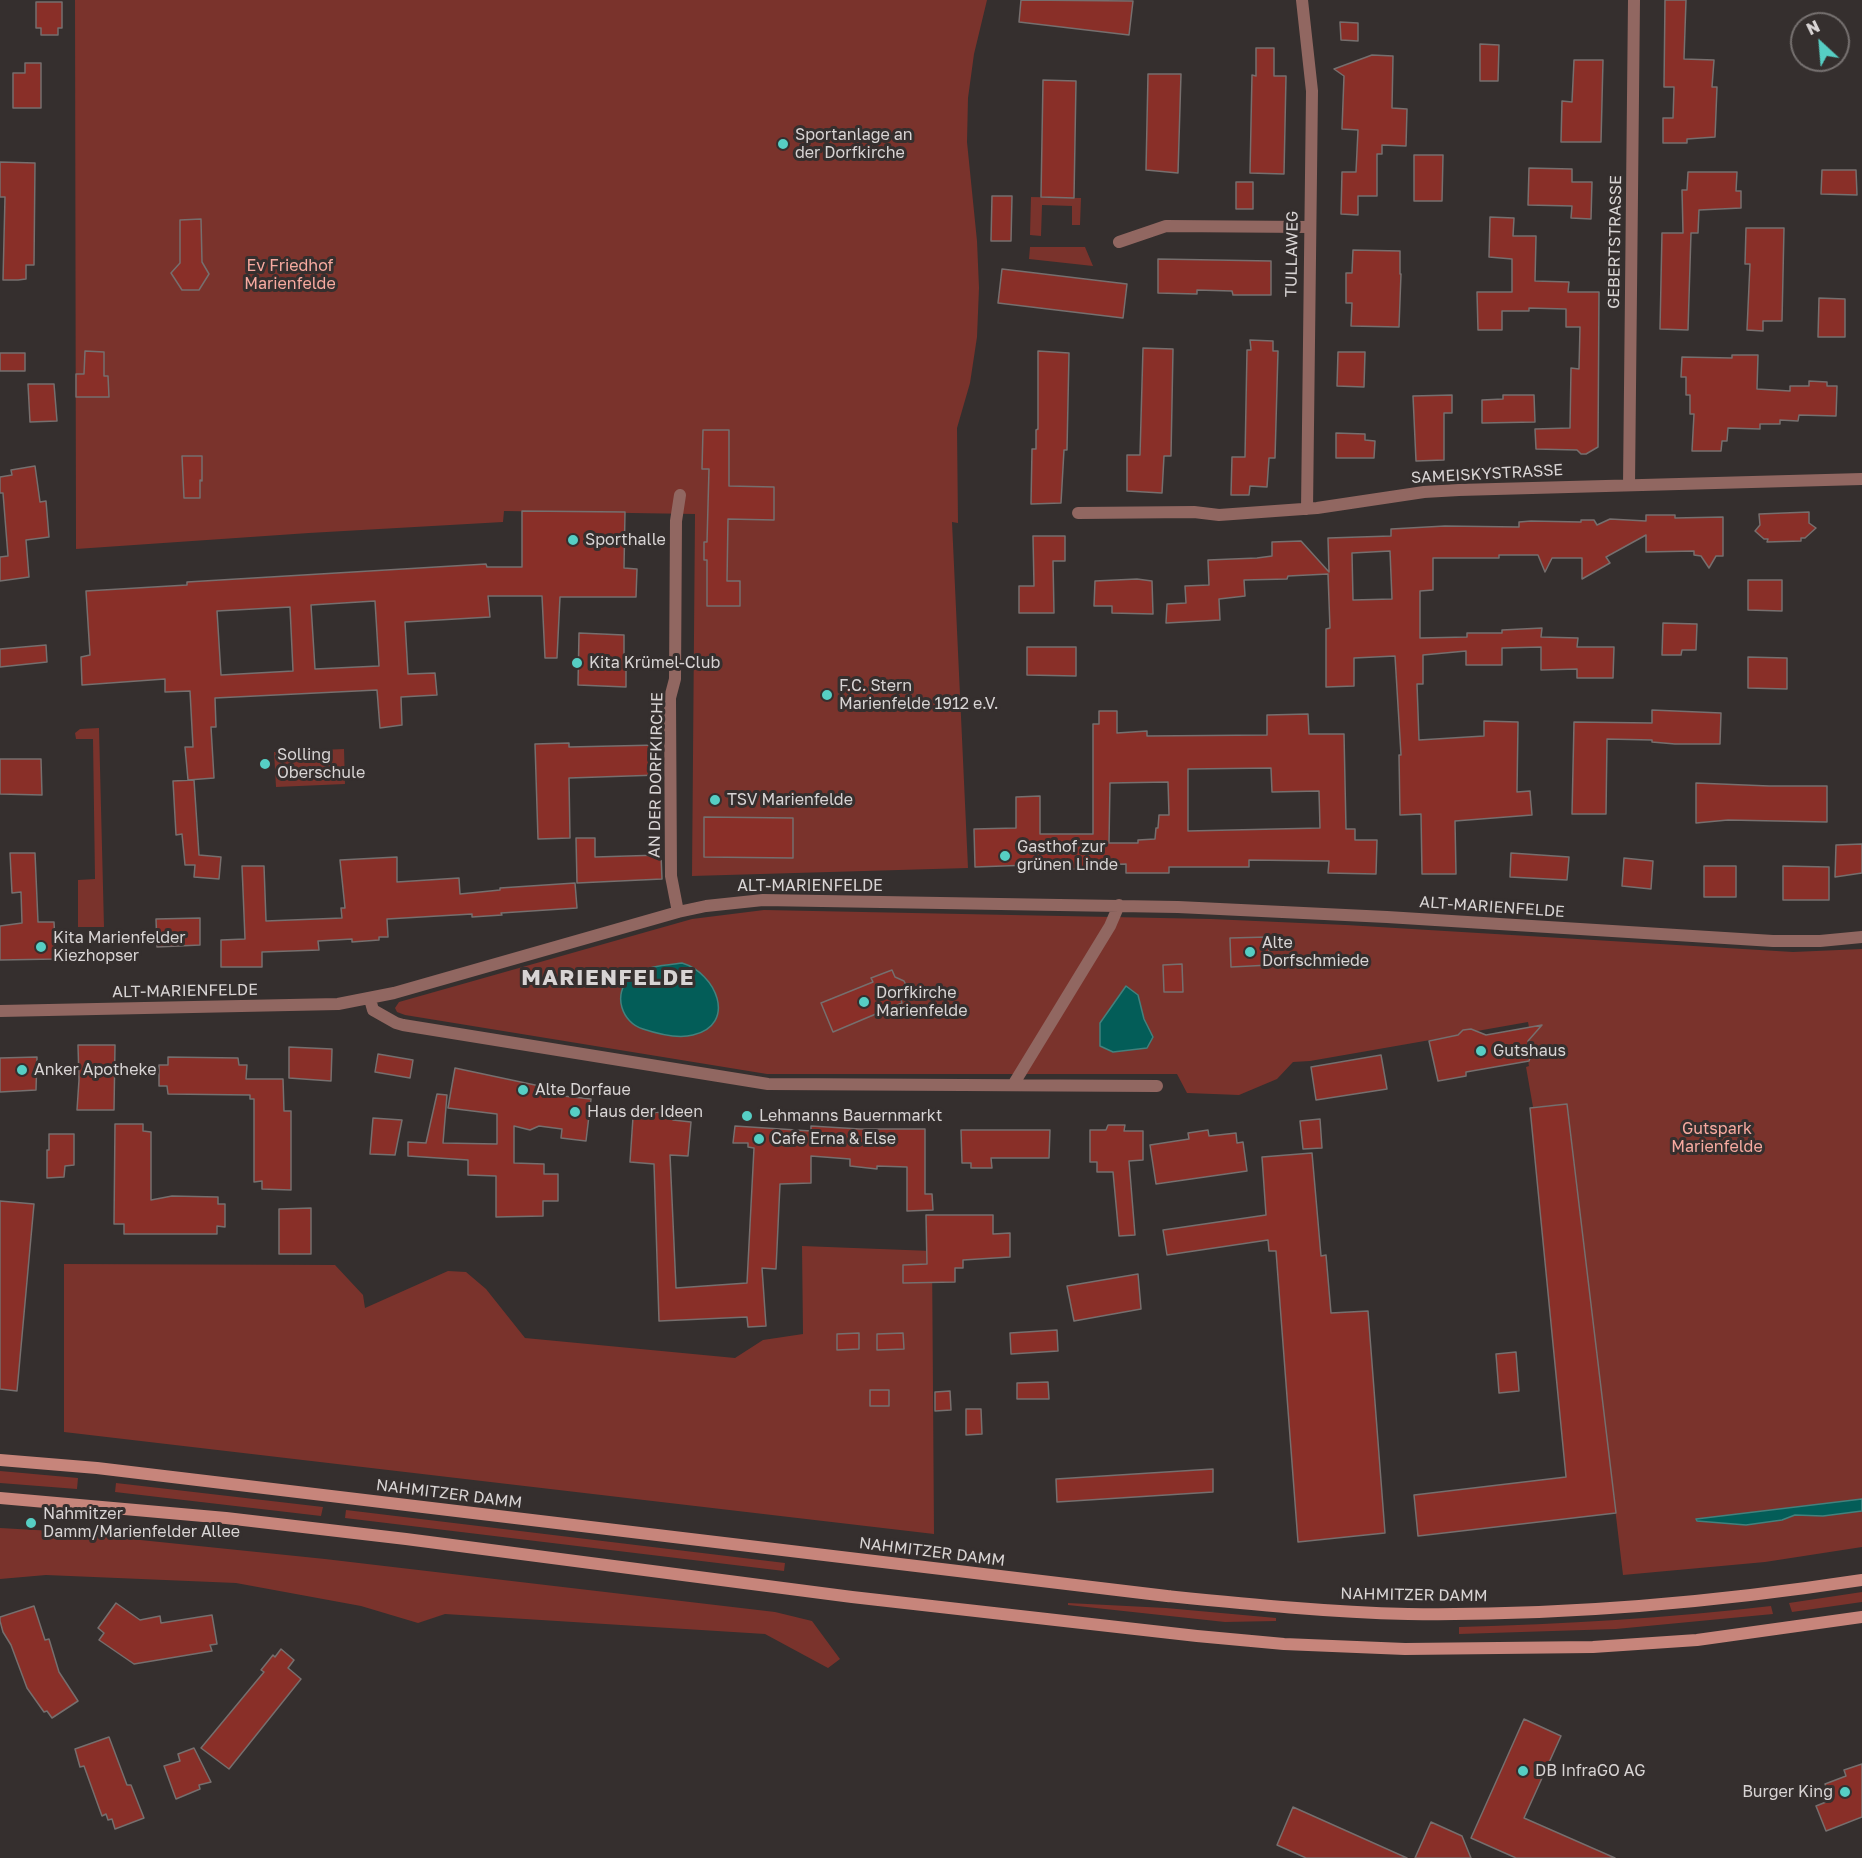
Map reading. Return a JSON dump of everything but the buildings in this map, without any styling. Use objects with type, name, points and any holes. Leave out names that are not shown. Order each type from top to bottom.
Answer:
[{"type":"main road","name":"NAHMITZER DAMM","points":[[0,1460],[97,1468],[1132,1592],[1290,1608],[1407,1614],[1598,1610],[1703,1602],[1862,1580]]},
{"type":"main road","points":[[0,1498],[226,1518],[886,1601],[1284,1644],[1405,1649],[1593,1647],[1697,1640],[1862,1617]]},
{"type":"street","name":"TULLAWEG","points":[[1302,0],[1312,91],[1307,509]]},
{"type":"street","name":"GEBERTSTRASSE","points":[[1629,485],[1634,0]]},
{"type":"street","points":[[1119,242],[1166,226],[1309,228]]},
{"type":"street","name":"SAMEISKYSTRASSE","points":[[1078,513],[1194,512],[1219,515],[1307,509],[1459,489],[1862,479]]},
{"type":"street","name":"AN DER DORFKIRCHE","points":[[678,912],[671,876],[670,698],[675,680],[676,521],[680,495]]},
{"type":"street","name":"ALT-MARIENFELDE","points":[[0,1011],[339,1004],[369,999],[678,912],[706,906],[763,900],[1119,905],[1399,918],[1773,941],[1820,941],[1862,937]]},
{"type":"street","points":[[1013,1085],[1110,926],[1119,905]]},
{"type":"street","points":[[369,999],[373,1010],[403,1025],[768,1084],[1157,1086]]},
{"type":"green space","name":"Ev Friedhof Marienfelde","points":[[75,0],[987,0],[974,54],[968,98],[967,142],[977,241],[979,288],[977,337],[970,383],[957,428],[958,523],[952,522],[968,868],[692,876],[695,514],[504,511],[503,522],[76,549]]},
{"type":"green space","points":[[1031,197],[1081,198],[1080,225],[1072,225],[1072,206],[1042,205],[1041,236],[1030,235]]},
{"type":"green space","points":[[1030,247],[1085,247],[1093,266],[1029,259]]},
{"type":"green space","points":[[99,728],[104,927],[78,927],[78,880],[95,879],[93,739],[76,739],[75,733],[80,729]]},
{"type":"green space","points":[[344,749],[345,784],[276,787],[274,752]]},
{"type":"green space","name":"Gutspark Marienfelde","points":[[764,910],[1211,919],[1793,952],[1862,949],[1862,1547],[1765,1562],[1623,1575],[1567,1104],[1533,1107],[1526,1067],[1529,1066],[1530,1052],[1526,1044],[1531,1038],[1528,1022],[1477,1031],[1463,1030],[1459,1035],[1293,1062],[1277,1079],[1239,1095],[1187,1093],[1177,1074],[767,1074],[405,1015],[397,1012],[395,1008],[399,1002],[692,919]]},
{"type":"green space","points":[[802,1246],[932,1251],[934,1534],[64,1432],[64,1264],[335,1265],[363,1295],[365,1308],[448,1271],[466,1272],[486,1289],[525,1338],[735,1358],[763,1340],[803,1334]]},
{"type":"green space","points":[[0,1471],[78,1478],[77,1489],[0,1483]]},
{"type":"green space","points":[[116,1483],[323,1507],[321,1516],[115,1492]]},
{"type":"green space","points":[[346,1510],[785,1563],[784,1571],[345,1518]]},
{"type":"green space","points":[[0,1528],[53,1531],[325,1559],[775,1612],[812,1621],[840,1659],[828,1668],[765,1634],[445,1614],[418,1623],[361,1606],[236,1583],[46,1575],[0,1579]]},
{"type":"green space","points":[[1862,1592],[1862,1602],[1792,1612],[1789,1603]]},
{"type":"green space","points":[[1068,1603],[1166,1608],[1276,1618],[1276,1621],[1225,1622],[1068,1605]]},
{"type":"green space","points":[[1771,1606],[1773,1614],[1616,1629],[1459,1634],[1459,1627],[1615,1620]]},
{"type":"water","points":[[682,963],[704,977],[712,987],[717,999],[718,1010],[715,1021],[707,1029],[693,1035],[681,1036],[649,1031],[636,1026],[625,1014],[621,1000],[621,992],[630,978],[648,969]]},
{"type":"water","points":[[1126,986],[1138,995],[1144,1019],[1153,1037],[1147,1048],[1113,1052],[1100,1046],[1100,1023]]},
{"type":"water","points":[[1862,1499],[1862,1511],[1823,1516],[1795,1515],[1782,1520],[1746,1525],[1697,1521],[1696,1519]]},
{"type":"place","name":"Sportanlage an der Dorfkirche","points":[[783,144]]},
{"type":"place","name":"Sporthalle","points":[[573,540]]},
{"type":"place","name":"Kita Krümel-Club","points":[[577,663]]},
{"type":"place","name":"F.C. Stern Marienfelde 1912 e.V.","points":[[827,695]]},
{"type":"place","name":"Solling Oberschule","points":[[265,764]]},
{"type":"place","name":"TSV Marienfelde","points":[[715,800]]},
{"type":"place","name":"Gasthof zur grünen Linde","points":[[1005,856]]},
{"type":"place","name":"Kita Marienfelder Kiezhopser","points":[[41,947]]},
{"type":"place","name":"Alte Dorfschmiede","points":[[1250,952]]},
{"type":"place","name":"Dorfkirche Marienfelde","points":[[864,1002]]},
{"type":"place","name":"Gutshaus","points":[[1481,1051]]},
{"type":"place","name":"Anker Apotheke","points":[[22,1070]]},
{"type":"place","name":"Alte Dorfaue","points":[[523,1090]]},
{"type":"place","name":"Haus der Ideen","points":[[575,1112]]},
{"type":"place","name":"Lehmanns Bauernmarkt","points":[[747,1116]]},
{"type":"place","name":"Cafe Erna & Else","points":[[759,1139]]},
{"type":"place","name":"Nahmitzer Damm/Marienfelder Allee","points":[[31,1523]]},
{"type":"place","name":"DB InfraGO AG","points":[[1523,1771]]},
{"type":"place","name":"Burger King","points":[[1845,1792]]},
{"type":"district","name":"MARIENFELDE","points":[[608,978]]}]
